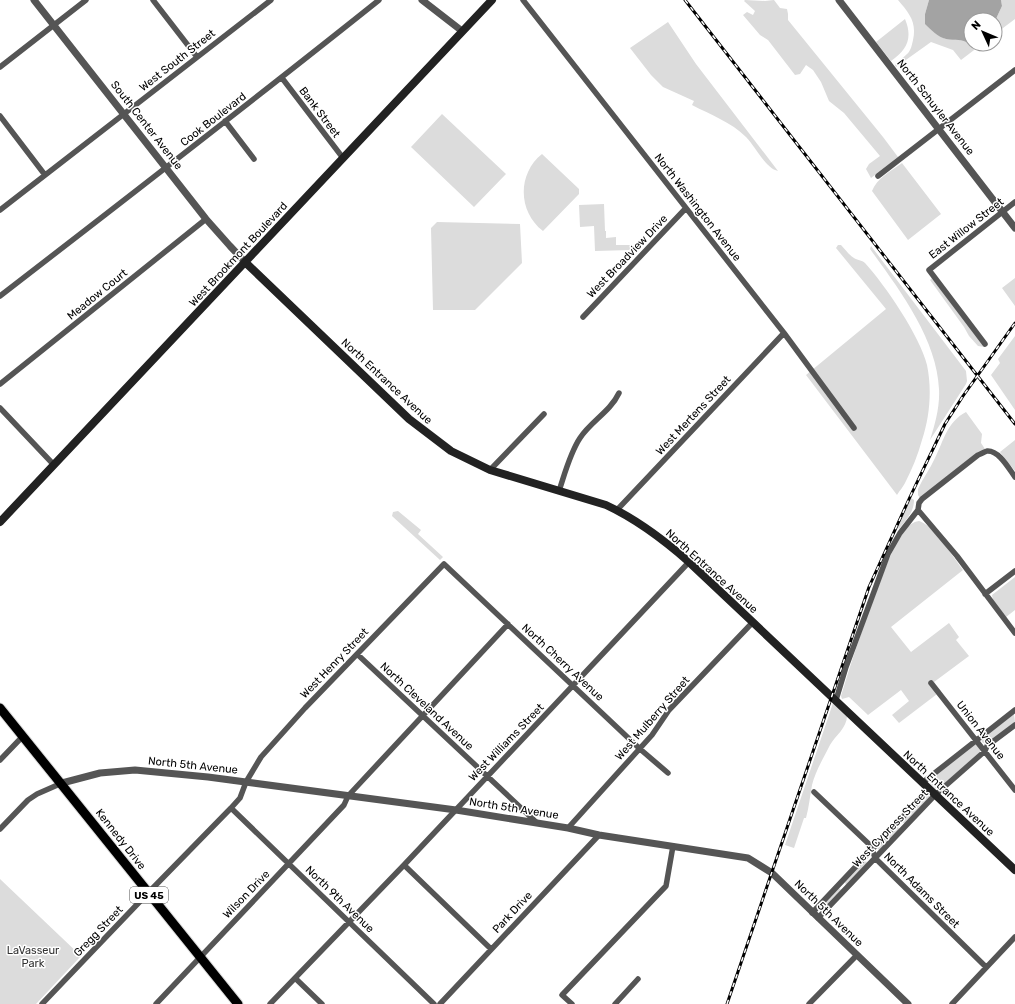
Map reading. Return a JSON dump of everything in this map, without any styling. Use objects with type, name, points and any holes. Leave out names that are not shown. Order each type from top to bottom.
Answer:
[{"type":"main road","name":"West Brookmont Boulevard","points":[[0,522],[492,0]]},
{"type":"main road","name":"North Entrance Avenue","points":[[246,262],[409,419],[451,451],[490,470],[606,505],[617,510],[669,545],[689,562],[1014,868]]},
{"type":"main road","name":"Kennedy Drive","points":[[0,708],[62,783],[148,893],[238,1004]]},
{"type":"street","name":"South Center Avenue","points":[[34,0],[206,219],[246,262]]},
{"type":"street","points":[[0,67],[86,0]]},
{"type":"street","points":[[153,0],[197,57]]},
{"type":"street","name":"West South Street","points":[[0,210],[271,0]]},
{"type":"street","name":"Cook Boulevard","points":[[0,296],[167,169],[225,121],[282,78],[379,0]]},
{"type":"street","points":[[422,0],[462,31]]},
{"type":"street","name":"North Washington Avenue","points":[[523,0],[784,333],[854,428]]},
{"type":"street","name":"North Schuyler Avenue","points":[[839,0],[1015,228]]},
{"type":"street","points":[[878,176],[1015,70]]},
{"type":"street","name":"Bank Street","points":[[282,78],[342,158]]},
{"type":"street","points":[[0,116],[46,175]]},
{"type":"street","points":[[225,121],[254,159]]},
{"type":"street","name":"East Willow Street","points":[[985,344],[929,270],[1015,202]]},
{"type":"street","name":"West Broadview Drive","points":[[583,317],[686,208]]},
{"type":"street","name":"Meadow Court","points":[[0,384],[206,219]]},
{"type":"street","name":"West Mertens Street","points":[[617,510],[784,333]]},
{"type":"street","points":[[559,491],[580,437],[615,401],[619,393]]},
{"type":"street","points":[[0,408],[54,465]]},
{"type":"street","points":[[490,470],[544,414]]},
{"type":"street","points":[[836,700],[846,667],[888,554],[900,533],[918,510],[922,499],[978,455],[986,451],[994,452],[1015,477]]},
{"type":"street","points":[[918,510],[957,556],[1015,633]]},
{"type":"street","name":"West Williams Street","points":[[270,1004],[574,686],[689,562]]},
{"type":"street","name":"North Cherry Avenue","points":[[444,564],[668,773]]},
{"type":"street","name":"West Henry Street","points":[[246,782],[261,757],[305,708],[444,564]]},
{"type":"street","points":[[985,594],[1015,571]]},
{"type":"street","name":"West Mulberry Street","points":[[568,828],[652,735],[669,710],[753,622]]},
{"type":"street","points":[[348,796],[508,624]]},
{"type":"street","name":"North Cleveland Avenue","points":[[357,654],[536,822]]},
{"type":"street","name":"Union Avenue","points":[[931,683],[1015,790]]},
{"type":"street","name":"West Cypress Street","points":[[922,783],[1015,710]]},
{"type":"street","name":"West Cypress Street","points":[[812,913],[872,850],[932,792],[985,751],[987,746],[1015,725]]},
{"type":"street","points":[[0,760],[23,736]]},
{"type":"street","name":"North 5th Avenue","points":[[62,783],[100,772],[135,770],[208,777],[456,810],[536,822],[599,835],[748,858],[772,873],[908,1004]]},
{"type":"street","name":"Gregg Street","points":[[42,1004],[232,808],[240,798],[246,782]]},
{"type":"street","points":[[0,829],[28,800],[37,794],[62,783]]},
{"type":"street","name":"North Adams Street","points":[[814,792],[871,846],[875,858],[986,967]]},
{"type":"street","name":"West Cypress Street","points":[[818,918],[875,858],[932,792]]},
{"type":"street","name":"Wilson Drive","points":[[156,1004],[344,805],[348,796]]},
{"type":"street","name":"North 9th Avenue","points":[[232,808],[434,1004]]},
{"type":"street","name":"Park Drive","points":[[440,1004],[599,835]]},
{"type":"street","points":[[572,1004],[562,995],[666,886],[673,846]]},
{"type":"street","points":[[404,865],[491,949]]},
{"type":"street","points":[[952,1004],[1015,936]]},
{"type":"street","points":[[809,1004],[857,955]]},
{"type":"street","points":[[295,978],[322,1004]]},
{"type":"street","points":[[615,1004],[638,979]]},
{"type":"green space","points":[[774,0],[780,8],[787,9],[788,20],[898,157],[871,178],[866,169],[869,164],[880,156],[844,113],[829,101],[821,82],[813,70],[806,65],[800,74],[795,75],[768,40],[760,35],[743,15],[747,12],[753,15],[755,11],[744,1]]},
{"type":"green space","points":[[898,0],[929,0],[925,14],[945,39],[963,40],[963,52],[972,52],[961,60],[953,50],[931,42],[896,67],[895,65],[908,53],[912,45],[914,34],[913,23],[906,9]]},
{"type":"green space","points":[[1001,0],[1015,0],[1015,19],[1003,28],[1003,12],[999,12],[1002,6]]},
{"type":"green space","points":[[905,19],[908,32],[907,43],[905,48],[897,57],[891,61],[876,42]]},
{"type":"green space","points":[[668,22],[696,64],[778,171],[769,166],[746,137],[734,127],[692,105],[694,101],[663,87],[651,75],[630,48]]},
{"type":"green space","points":[[442,114],[506,174],[474,207],[411,147]]},
{"type":"green space","points":[[542,154],[579,189],[579,194],[543,231],[529,214],[525,204],[524,193],[528,172],[534,162]]},
{"type":"green space","points":[[902,163],[941,214],[908,240],[872,191],[877,182]]},
{"type":"green space","points":[[604,204],[606,238],[616,237],[616,245],[631,245],[631,250],[595,251],[594,226],[580,227],[579,205]]},
{"type":"green space","points":[[437,222],[520,224],[522,263],[475,310],[433,310],[431,228]]},
{"type":"green space","points":[[838,245],[841,245],[854,258],[865,263],[892,297],[910,326],[927,365],[930,393],[925,431],[912,467],[897,495],[806,375],[886,309],[836,248]]},
{"type":"green space","points":[[871,246],[966,371],[966,384],[930,440],[939,402],[937,370],[924,333],[915,315],[870,249]]},
{"type":"green space","points":[[932,278],[985,347],[978,346],[969,336],[930,280]]},
{"type":"green space","points":[[1015,278],[1015,306],[1002,288]]},
{"type":"green space","points":[[1015,336],[1015,410],[991,375],[1000,363],[998,359]]},
{"type":"green space","points":[[966,412],[982,434],[981,443],[985,449],[920,498],[918,495],[918,489],[950,426]]},
{"type":"green space","points":[[1015,440],[1015,471],[1000,452]]},
{"type":"green space","points":[[911,498],[914,500],[913,508],[899,529],[898,527]]},
{"type":"green space","points":[[398,511],[421,530],[418,534],[443,557],[440,560],[392,516],[393,512]]},
{"type":"green space","points":[[919,521],[930,528],[949,550],[963,570],[891,627],[911,652],[949,623],[959,637],[956,640],[969,656],[934,682],[941,691],[899,723],[892,715],[909,701],[901,690],[868,715],[849,697],[842,699],[841,696],[861,633],[888,562],[896,545],[908,526]]},
{"type":"green space","points":[[1015,577],[1015,610],[1006,617],[993,600],[992,595]]},
{"type":"green space","points":[[833,703],[847,716],[845,724],[830,745],[815,775],[806,818],[804,818],[794,848],[785,845]]},
{"type":"green space","points":[[1014,714],[1015,722],[987,744],[982,742],[981,739]]},
{"type":"green space","points":[[976,743],[981,750],[979,753],[939,788],[936,789],[930,783],[931,778]]},
{"type":"green space","points":[[927,794],[930,797],[905,824],[901,821]]},
{"type":"green space","points":[[897,827],[899,828],[898,831],[879,850],[876,847]]},
{"type":"green space","points":[[865,861],[867,862],[866,864],[846,885],[845,882]]},
{"type":"green space","name":"LaVasseur Park","points":[[0,879],[81,956],[36,1004],[0,1004]]},
{"type":"green space","points":[[839,888],[841,890],[822,910],[820,908]]},
{"type":"shaded area","points":[[929,0],[1001,0],[1002,6],[999,12],[963,12],[963,41],[950,40],[940,37],[925,24],[925,14]]},
{"type":"railway","points":[[685,0],[1015,424]]},
{"type":"railway","points":[[727,1004],[869,587],[945,424],[1015,323]]}]
